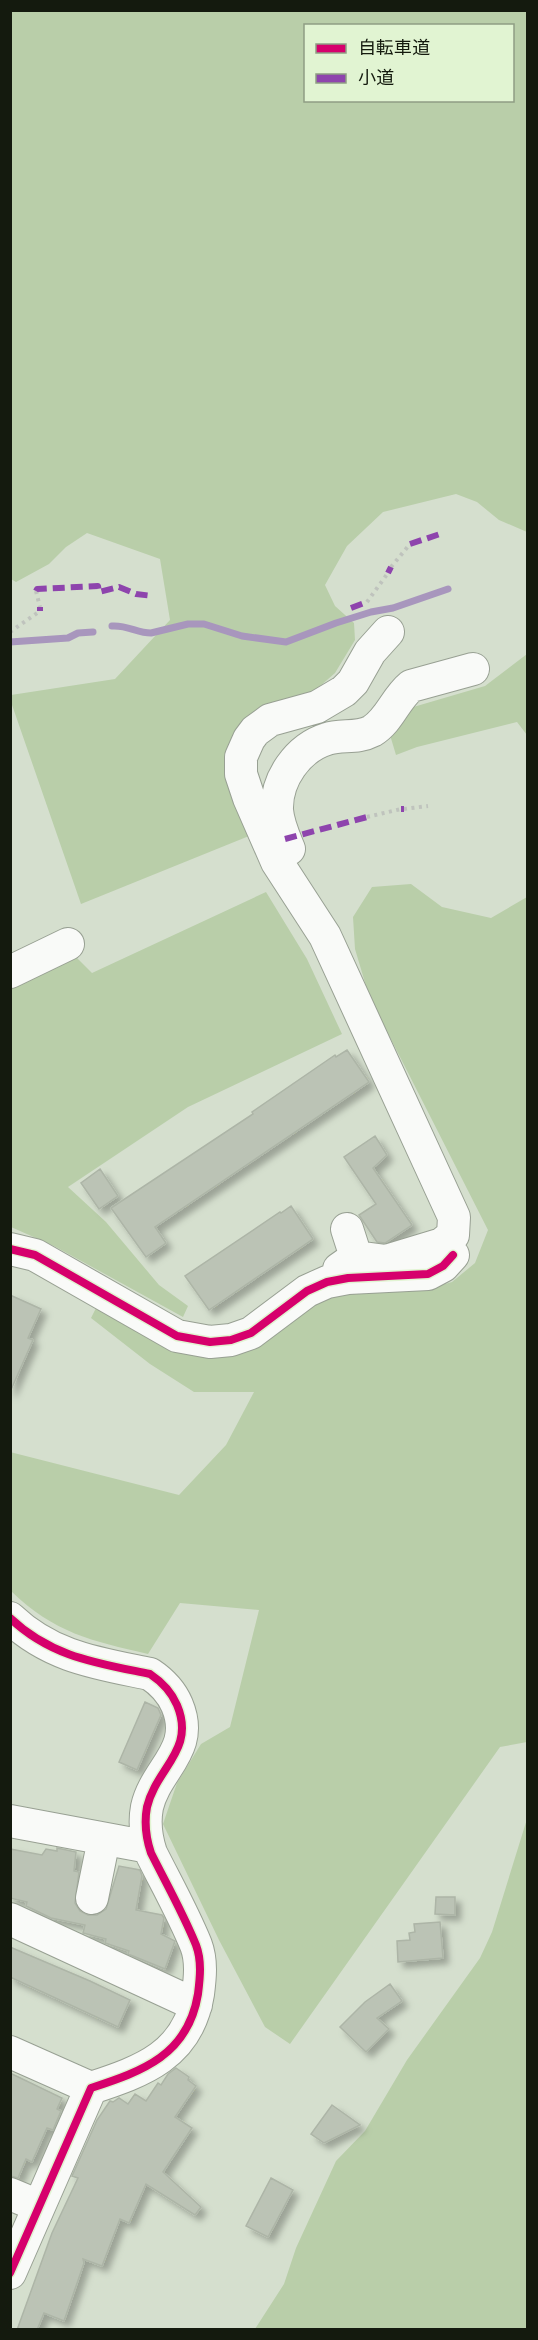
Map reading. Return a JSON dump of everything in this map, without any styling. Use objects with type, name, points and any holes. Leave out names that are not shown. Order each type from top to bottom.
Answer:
[{"type":"street","points":[[325,936],[277,862],[240,774],[241,756],[249,739],[270,720],[317,707],[344,691],[353,682],[370,652],[388,632]]},
{"type":"street","points":[[10,1248],[35,1255],[177,1336],[198,1342],[231,1340],[251,1333],[317,1286],[351,1243],[386,1261],[442,1244],[453,1235],[454,1217],[325,936],[279,822],[278,799],[287,773],[308,747],[327,738],[361,735],[380,725],[411,686],[472,669]]},
{"type":"street","points":[[10,972],[68,944]]},
{"type":"street","points":[[317,1286],[348,1278],[428,1274],[443,1266],[453,1255]]},
{"type":"street","points":[[10,1618],[28,1634],[65,1654],[150,1674],[162,1682],[175,1699],[182,1718],[183,1732],[175,1756],[153,1792],[146,1823],[149,1847],[196,1946],[201,1965],[196,2005],[181,2040],[169,2052],[143,2069],[91,2088],[10,2052]]},
{"type":"street","points":[[10,1821],[149,1847]]},
{"type":"street","points":[[92,1898],[104,1839]]},
{"type":"street","points":[[10,1919],[196,2005]]},
{"type":"street","points":[[10,2273],[91,2088]]},
{"type":"street","points":[[10,2194],[39,2206]]},
{"type":"path","points":[[391,567],[410,544]]},
{"type":"path","points":[[367,602],[388,573]]},
{"type":"path","points":[[10,632],[40,609],[36,591]]},
{"type":"path","points":[[367,817],[428,806]]},
{"type":"green space","points":[[10,11],[527,11],[527,532],[499,520],[477,502],[456,494],[383,512],[347,546],[325,585],[335,606],[354,623],[355,640],[335,673],[311,694],[249,718],[249,836],[81,904],[11,702],[11,695],[115,679],[170,620],[160,559],[87,533],[66,547],[49,564],[16,582],[11,579]]},
{"type":"green space","points":[[527,654],[527,735],[517,722],[417,747],[396,755],[390,735],[410,708],[485,686]]},
{"type":"green space","points":[[411,884],[442,907],[491,918],[527,897],[527,1742],[500,1747],[290,2044],[265,2027],[219,1940],[163,1824],[177,1783],[201,1744],[230,1727],[259,1610],[180,1603],[148,1654],[91,1639],[58,1626],[43,1617],[11,1591],[10,1452],[179,1495],[226,1445],[254,1392],[194,1392],[150,1364],[91,1318],[98,1304],[245,1351],[272,1337],[321,1300],[347,1290],[420,1291],[452,1282],[475,1263],[488,1230],[369,996],[355,949],[353,917],[372,887]]},
{"type":"green space","points":[[266,892],[307,959],[342,1034],[188,1107],[68,1187],[106,1222],[159,1285],[188,1306],[183,1317],[54,1246],[11,1227],[11,985],[73,954],[92,973]]},
{"type":"green space","points":[[527,1819],[527,2329],[255,2329],[284,2284],[296,2248],[336,2161],[365,2131],[407,2060],[480,1958],[492,1932]]},
{"type":"building","points":[[347,1050],[369,1082],[155,1227],[166,1243],[146,1257],[111,1208],[253,1114],[252,1112],[335,1055],[336,1057]]},
{"type":"building","points":[[375,1136],[387,1155],[373,1168],[412,1225],[385,1243],[377,1242],[359,1215],[376,1204],[344,1157]]},
{"type":"building","points":[[100,1169],[118,1196],[99,1209],[81,1183]]},
{"type":"building","points":[[291,1206],[313,1239],[209,1310],[185,1276]]},
{"type":"building","points":[[10,1295],[41,1309],[28,1338],[33,1340],[10,1392]]},
{"type":"building","points":[[145,1702],[158,1708],[161,1715],[137,1770],[119,1762]]},
{"type":"building","points":[[57,1848],[76,1852],[74,1871],[79,1872],[75,1903],[80,1911],[88,1915],[97,1915],[106,1909],[119,1866],[140,1870],[142,1876],[136,1910],[162,1915],[164,1918],[161,1934],[175,1941],[165,1969],[128,1954],[129,1951],[105,1943],[106,1939],[83,1933],[85,1925],[51,1918],[26,1906],[27,1902],[10,1898],[10,1849],[42,1855],[46,1849],[57,1851]]},
{"type":"building","points":[[436,1897],[455,1897],[455,1915],[435,1914]]},
{"type":"building","points":[[440,1922],[443,1958],[398,1962],[397,1941],[410,1940],[409,1933],[415,1932],[414,1924]]},
{"type":"building","points":[[10,1947],[130,2000],[118,2027],[10,1977]]},
{"type":"building","points":[[390,1984],[402,2001],[377,2018],[389,2029],[366,2052],[340,2027],[365,2002]]},
{"type":"building","points":[[176,2068],[189,2077],[188,2080],[196,2086],[175,2117],[192,2128],[163,2172],[201,2207],[195,2215],[146,2184],[129,2223],[120,2219],[102,2266],[83,2259],[84,2263],[64,2321],[44,2313],[37,2330],[17,2330],[52,2233],[78,2178],[72,2176],[97,2120],[110,2101],[113,2102],[119,2098],[128,2104],[135,2094],[146,2101],[158,2083],[161,2085],[168,2074]]},
{"type":"building","points":[[10,2073],[62,2098],[57,2109],[61,2111],[53,2130],[47,2128],[32,2162],[26,2159],[18,2178],[10,2176]]},
{"type":"building","points":[[332,2105],[360,2125],[324,2143],[311,2134]]},
{"type":"building","points":[[271,2178],[293,2190],[268,2237],[246,2226]]},
{"type":"waterway","points":[[112,626],[151,633],[188,624],[204,624],[242,636],[286,642],[336,623],[393,608],[448,589]]},
{"type":"waterway","points":[[10,642],[68,638],[78,633],[93,632]]},
{"type":"marked path","points":[[410,544],[443,533]]},
{"type":"marked path","points":[[388,573],[391,567]]},
{"type":"marked path","points":[[36,591],[37,589],[98,586],[99,592],[119,587],[136,594],[153,596]]},
{"type":"marked path","points":[[351,608],[367,602]]},
{"type":"marked path","points":[[285,839],[367,817]]},
{"type":"cycle path","points":[[10,1249],[35,1255],[177,1336],[210,1342],[231,1340],[251,1333],[307,1291],[327,1282],[348,1278],[428,1274],[443,1266],[453,1255]]},
{"type":"cycle path","points":[[10,1618],[42,1642],[58,1650],[93,1662],[150,1674],[166,1687],[175,1700],[182,1721],[182,1734],[178,1747],[152,1793],[147,1807],[146,1830],[151,1853],[196,1945],[200,1970],[193,2015],[173,2046],[160,2058],[145,2067],[91,2088],[10,2273]]}]
